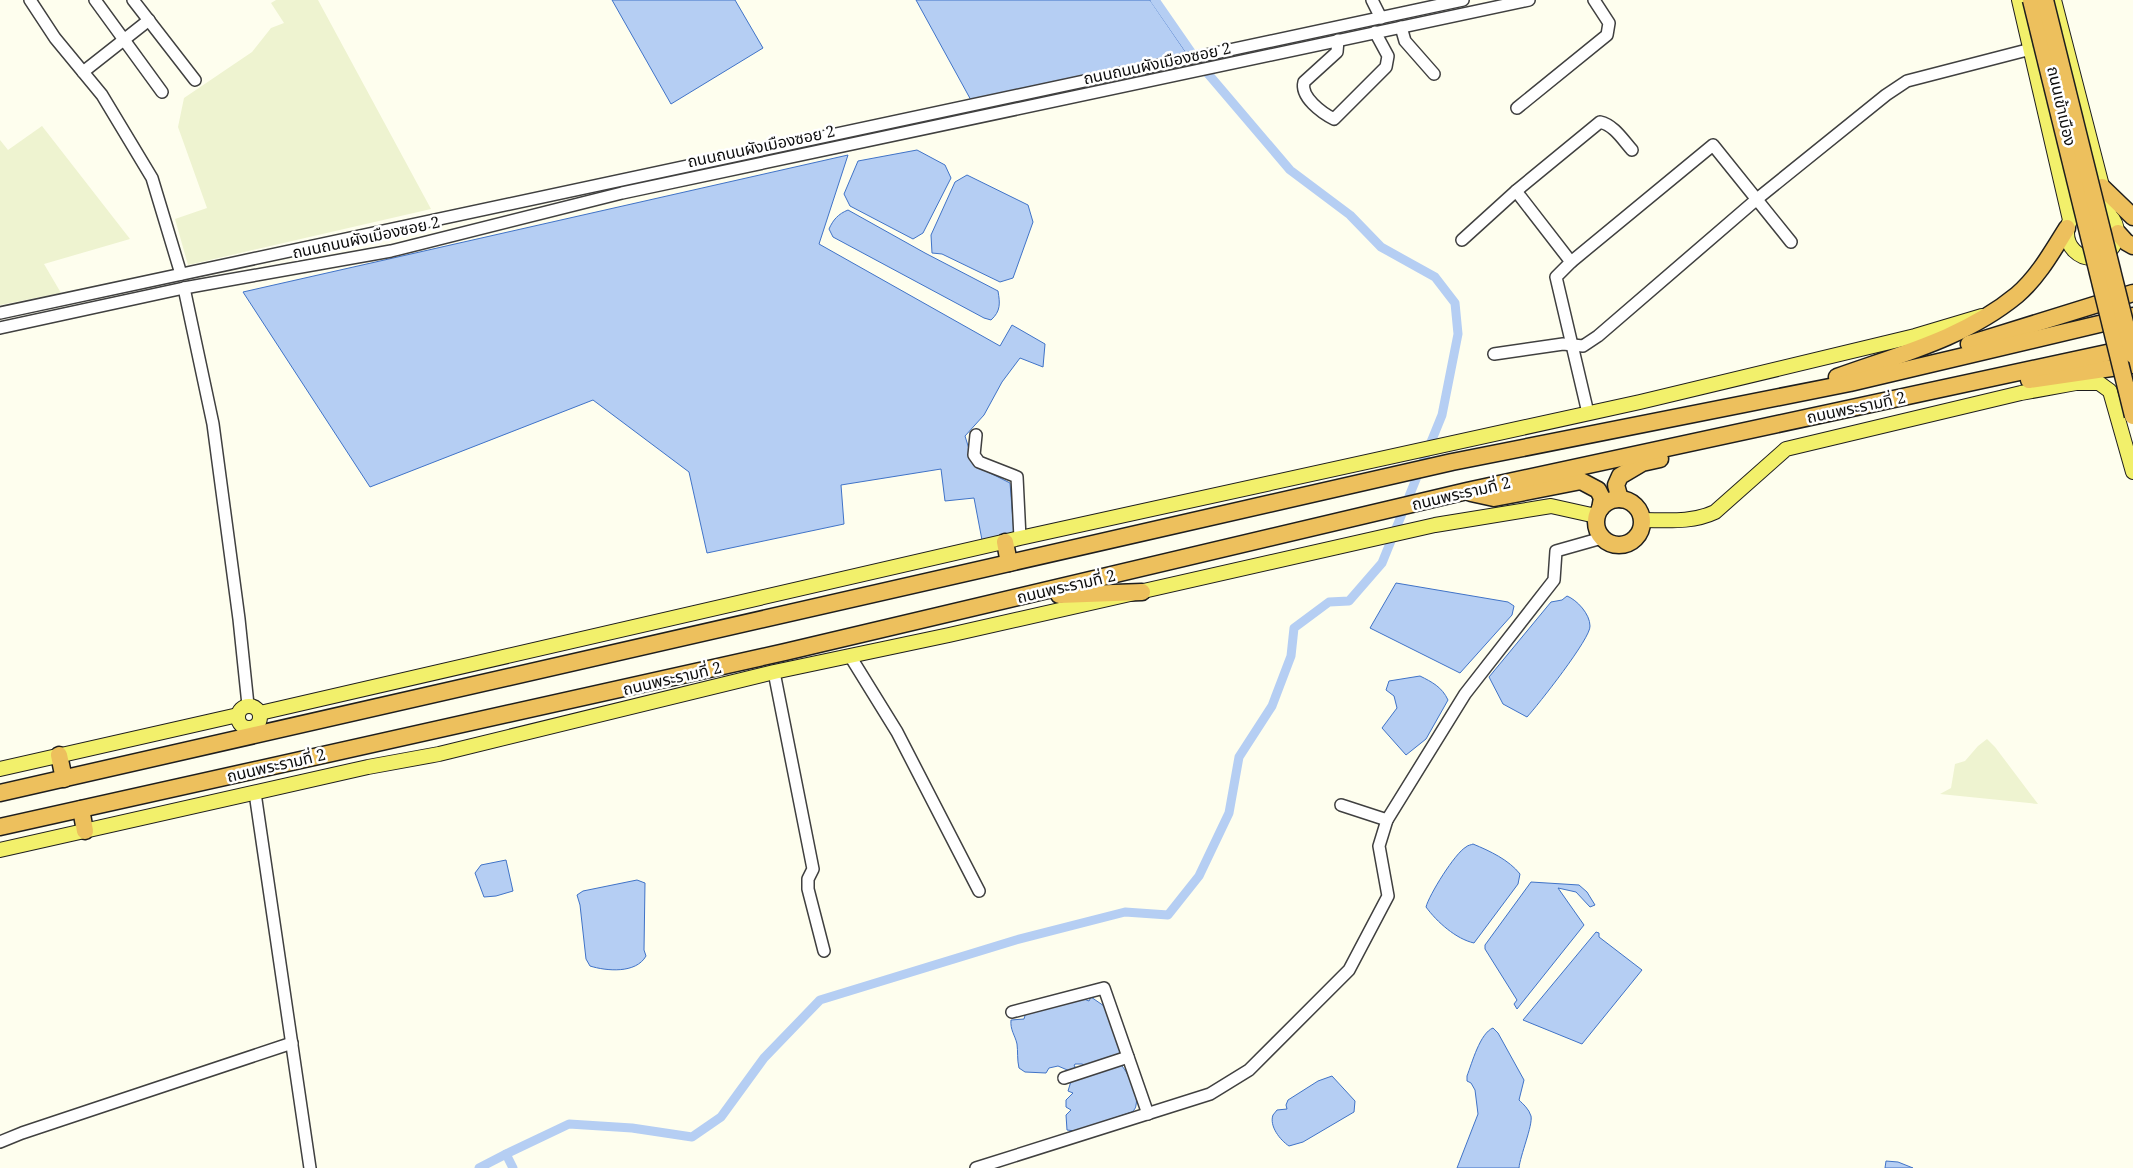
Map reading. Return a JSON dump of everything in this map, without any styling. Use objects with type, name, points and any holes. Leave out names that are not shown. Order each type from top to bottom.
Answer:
[{"type":"highway","points":[[2031,0],[2133,416]]},
{"type":"highway","points":[[2045,0],[2133,355]]},
{"type":"highway","points":[[2102,187],[2133,217]]},
{"type":"highway","points":[[1783,396],[1954,335],[1990,314],[2017,295],[2042,268],[2069,224]]},
{"type":"highway","points":[[2118,234],[2133,246]]},
{"type":"highway","points":[[1856,407],[1850,383],[2126,295],[2109,253]]},
{"type":"highway","points":[[2092,259],[2103,301]]},
{"type":"highway","name":"ถนนพระรามที่ 2","points":[[0,793],[64,779],[257,725],[1009,563],[1452,462],[1850,383],[2133,316]]},
{"type":"highway","name":"ถนนพระรามที่ 2","points":[[0,827],[785,652],[1466,491],[2133,347]]},
{"type":"highway","points":[[1948,388],[2007,384],[2133,365]]},
{"type":"highway","points":[[1620,499],[1616,485],[1620,476],[1642,463],[1714,446],[1759,428]]},
{"type":"highway","points":[[1466,491],[1494,498],[1581,481],[1598,490],[1602,498],[1598,512],[1598,532],[1602,538],[1617,545],[1632,541],[1638,535],[1642,520],[1635,506],[1620,499],[1605,503],[1598,512]]},
{"type":"highway","points":[[1009,563],[1012,540]]},
{"type":"highway","points":[[1017,597],[1142,592]]},
{"type":"highway","points":[[59,755],[64,779]]},
{"type":"highway","points":[[82,809],[85,831]]},
{"type":"main road","name":"ถนนเข้าเมือง","points":[[2019,0],[2069,224],[2067,237],[2070,246],[2084,257],[2092,259]]},
{"type":"main road","name":"ถนนเข้าเมือง","points":[[2054,0],[2109,213],[2115,220],[2118,234]]},
{"type":"main road","points":[[2069,224],[2075,214],[2088,208],[2103,209],[2109,213]]},
{"type":"main road","points":[[2092,259],[2109,253],[2115,246],[2118,234]]},
{"type":"main road","name":"ถนนพระรามที่ 2","points":[[257,725],[711,608],[1458,443],[1838,355],[1990,314]]},
{"type":"main road","name":"ถนนพระรามที่ 2","points":[[1642,520],[1678,521],[1705,517],[1715,512],[1786,449],[2022,393],[2076,383],[2099,383],[2110,391],[2133,472]]},
{"type":"main road","name":"ถนนพระรามที่ 2","points":[[0,850],[255,792],[448,751],[774,672],[1415,530],[1551,506],[1598,512]]},
{"type":"main road","points":[[0,769],[255,707],[257,725],[248,728],[241,725],[243,710]]},
{"type":"street","points":[[30,0],[55,38],[102,95],[152,178],[181,274]]},
{"type":"street","points":[[95,0],[162,92]]},
{"type":"street","points":[[133,0],[195,80]]},
{"type":"street","points":[[1372,0],[1380,18]]},
{"type":"street","name":"ถนนถนนผังเมืองซอย 2","points":[[0,313],[1463,0]]},
{"type":"street","name":"ถนนถนนผังเมืองซอย 2","points":[[0,328],[184,288],[391,251],[576,204],[752,164],[1221,67],[1338,40],[1530,0]]},
{"type":"street","points":[[1517,108],[1607,34],[1609,23],[1594,0]]},
{"type":"street","points":[[83,72],[149,20]]},
{"type":"street","points":[[1401,27],[1405,41],[1434,74]]},
{"type":"street","points":[[1338,40],[1337,52],[1304,82],[1303,87],[1306,96],[1325,115],[1334,119],[1386,68],[1388,56],[1375,32]]},
{"type":"street","points":[[1494,354],[1563,344],[1583,346],[1598,336],[1757,199],[1886,95],[1908,80],[2031,49]]},
{"type":"street","points":[[1462,240],[1516,191],[1600,122],[1612,128],[1632,150]]},
{"type":"street","points":[[1588,413],[1556,276],[1571,262],[1713,145],[1791,242]]},
{"type":"street","points":[[572,191],[576,204]]},
{"type":"street","points":[[1516,191],[1571,262]]},
{"type":"street","points":[[184,288],[213,424],[239,619],[243,710]]},
{"type":"street","points":[[976,434],[974,455],[979,462],[1017,477],[1012,540]]},
{"type":"street","points":[[976,1168],[1210,1094],[1249,1070],[1348,970],[1388,896],[1379,846],[1387,820],[1465,694],[1554,580],[1556,551],[1602,538]]},
{"type":"street","points":[[850,656],[896,732],[979,891]]},
{"type":"street","points":[[774,672],[813,869],[808,879],[808,889],[824,951]]},
{"type":"street","points":[[255,792],[310,1168]]},
{"type":"street","points":[[1340,805],[1387,820]]},
{"type":"street","points":[[1012,1012],[1104,988],[1148,1114]]},
{"type":"street","points":[[0,1142],[292,1043]]},
{"type":"street","points":[[1064,1078],[1128,1057]]},
{"type":"green space","points":[[276,0],[318,0],[431,209],[188,265],[175,219],[207,208],[178,127],[184,98],[252,52],[271,28],[284,23],[271,3]]},
{"type":"green space","points":[[42,126],[130,239],[44,264],[61,293],[0,305],[0,140],[8,150]]},
{"type":"green space","points":[[1987,739],[2038,804],[1940,794],[1951,788],[1955,764],[1965,761]]},
{"type":"water","points":[[612,0],[735,0],[763,48],[671,104]]},
{"type":"water","points":[[916,0],[1150,0],[1187,54],[972,102]]},
{"type":"water","points":[[917,150],[945,165],[951,178],[923,233],[913,239],[850,206],[844,194],[858,161]]},
{"type":"water","points":[[848,155],[819,244],[1000,346],[1012,325],[1045,344],[1043,367],[1020,358],[1002,382],[984,415],[965,436],[974,465],[1010,483],[1014,533],[982,540],[974,498],[945,501],[941,469],[841,485],[844,524],[707,553],[689,472],[593,400],[370,487],[243,292]]},
{"type":"water","points":[[967,175],[1028,205],[1033,222],[1013,278],[1000,282],[942,254],[932,253],[931,235],[955,182]]},
{"type":"water","points":[[848,210],[998,291],[999,307],[997,313],[991,320],[984,318],[833,237],[829,229],[834,220]]},
{"type":"water","points":[[1396,583],[1508,602],[1514,606],[1512,615],[1460,673],[1370,628]]},
{"type":"water","points":[[1567,596],[1579,604],[1588,617],[1590,626],[1588,633],[1563,672],[1527,717],[1503,704],[1489,677],[1551,602],[1562,600]]},
{"type":"water","points":[[1420,676],[1440,688],[1448,700],[1426,739],[1406,755],[1382,728],[1397,708],[1394,696],[1386,690],[1389,681]]},
{"type":"water","points":[[1473,844],[1505,860],[1520,874],[1518,884],[1474,943],[1460,938],[1447,929],[1426,907],[1449,865],[1461,851]]},
{"type":"water","points":[[506,860],[513,891],[484,897],[475,873],[481,865]]},
{"type":"water","points":[[637,880],[645,883],[644,950],[646,956],[635,966],[620,970],[590,966],[586,959],[580,905],[577,895],[583,891]]},
{"type":"water","points":[[1531,882],[1579,885],[1587,892],[1595,905],[1590,907],[1576,892],[1558,888],[1584,925],[1517,1009],[1514,1004],[1517,1000],[1485,949],[1485,945]]},
{"type":"water","points":[[1596,932],[1599,933],[1599,937],[1642,970],[1582,1044],[1523,1020]]},
{"type":"water","points":[[1091,997],[1104,1006],[1122,1048],[1117,1055],[1088,1067],[1082,1064],[1075,1064],[1074,1066],[1078,1069],[1072,1072],[1058,1066],[1049,1068],[1046,1073],[1025,1072],[1019,1068],[1017,1044],[1011,1020],[1024,1019],[1026,1012],[1084,999],[1089,1001]]},
{"type":"water","points":[[1493,1028],[1498,1033],[1524,1080],[1519,1100],[1531,1116],[1519,1168],[1457,1168],[1478,1114],[1475,1090],[1471,1083],[1467,1081],[1467,1076],[1480,1042],[1488,1031]]},
{"type":"water","points":[[1120,1064],[1129,1077],[1136,1095],[1136,1107],[1134,1110],[1075,1131],[1067,1130],[1066,1115],[1071,1110],[1066,1107],[1066,1100],[1073,1093],[1068,1091],[1072,1078]]},
{"type":"water","points":[[1332,1076],[1355,1101],[1354,1112],[1303,1142],[1289,1146],[1276,1132],[1272,1119],[1273,1115],[1277,1110],[1287,1109],[1288,1100],[1318,1081]]},
{"type":"water","points":[[1886,1161],[1898,1162],[1913,1168],[1885,1168]]},
{"type":"waterway","points":[[506,1154],[569,1124],[632,1128],[692,1137],[721,1117],[764,1058],[820,1000],[1016,940],[1125,912],[1168,915],[1199,876],[1229,813],[1239,757],[1272,706],[1291,656],[1294,628],[1329,602],[1349,601],[1382,563],[1442,415],[1458,334],[1455,303],[1435,277],[1381,247],[1350,215],[1290,170],[1198,62],[1155,0]]},
{"type":"waterway","points":[[479,1168],[506,1154],[513,1168]]}]
